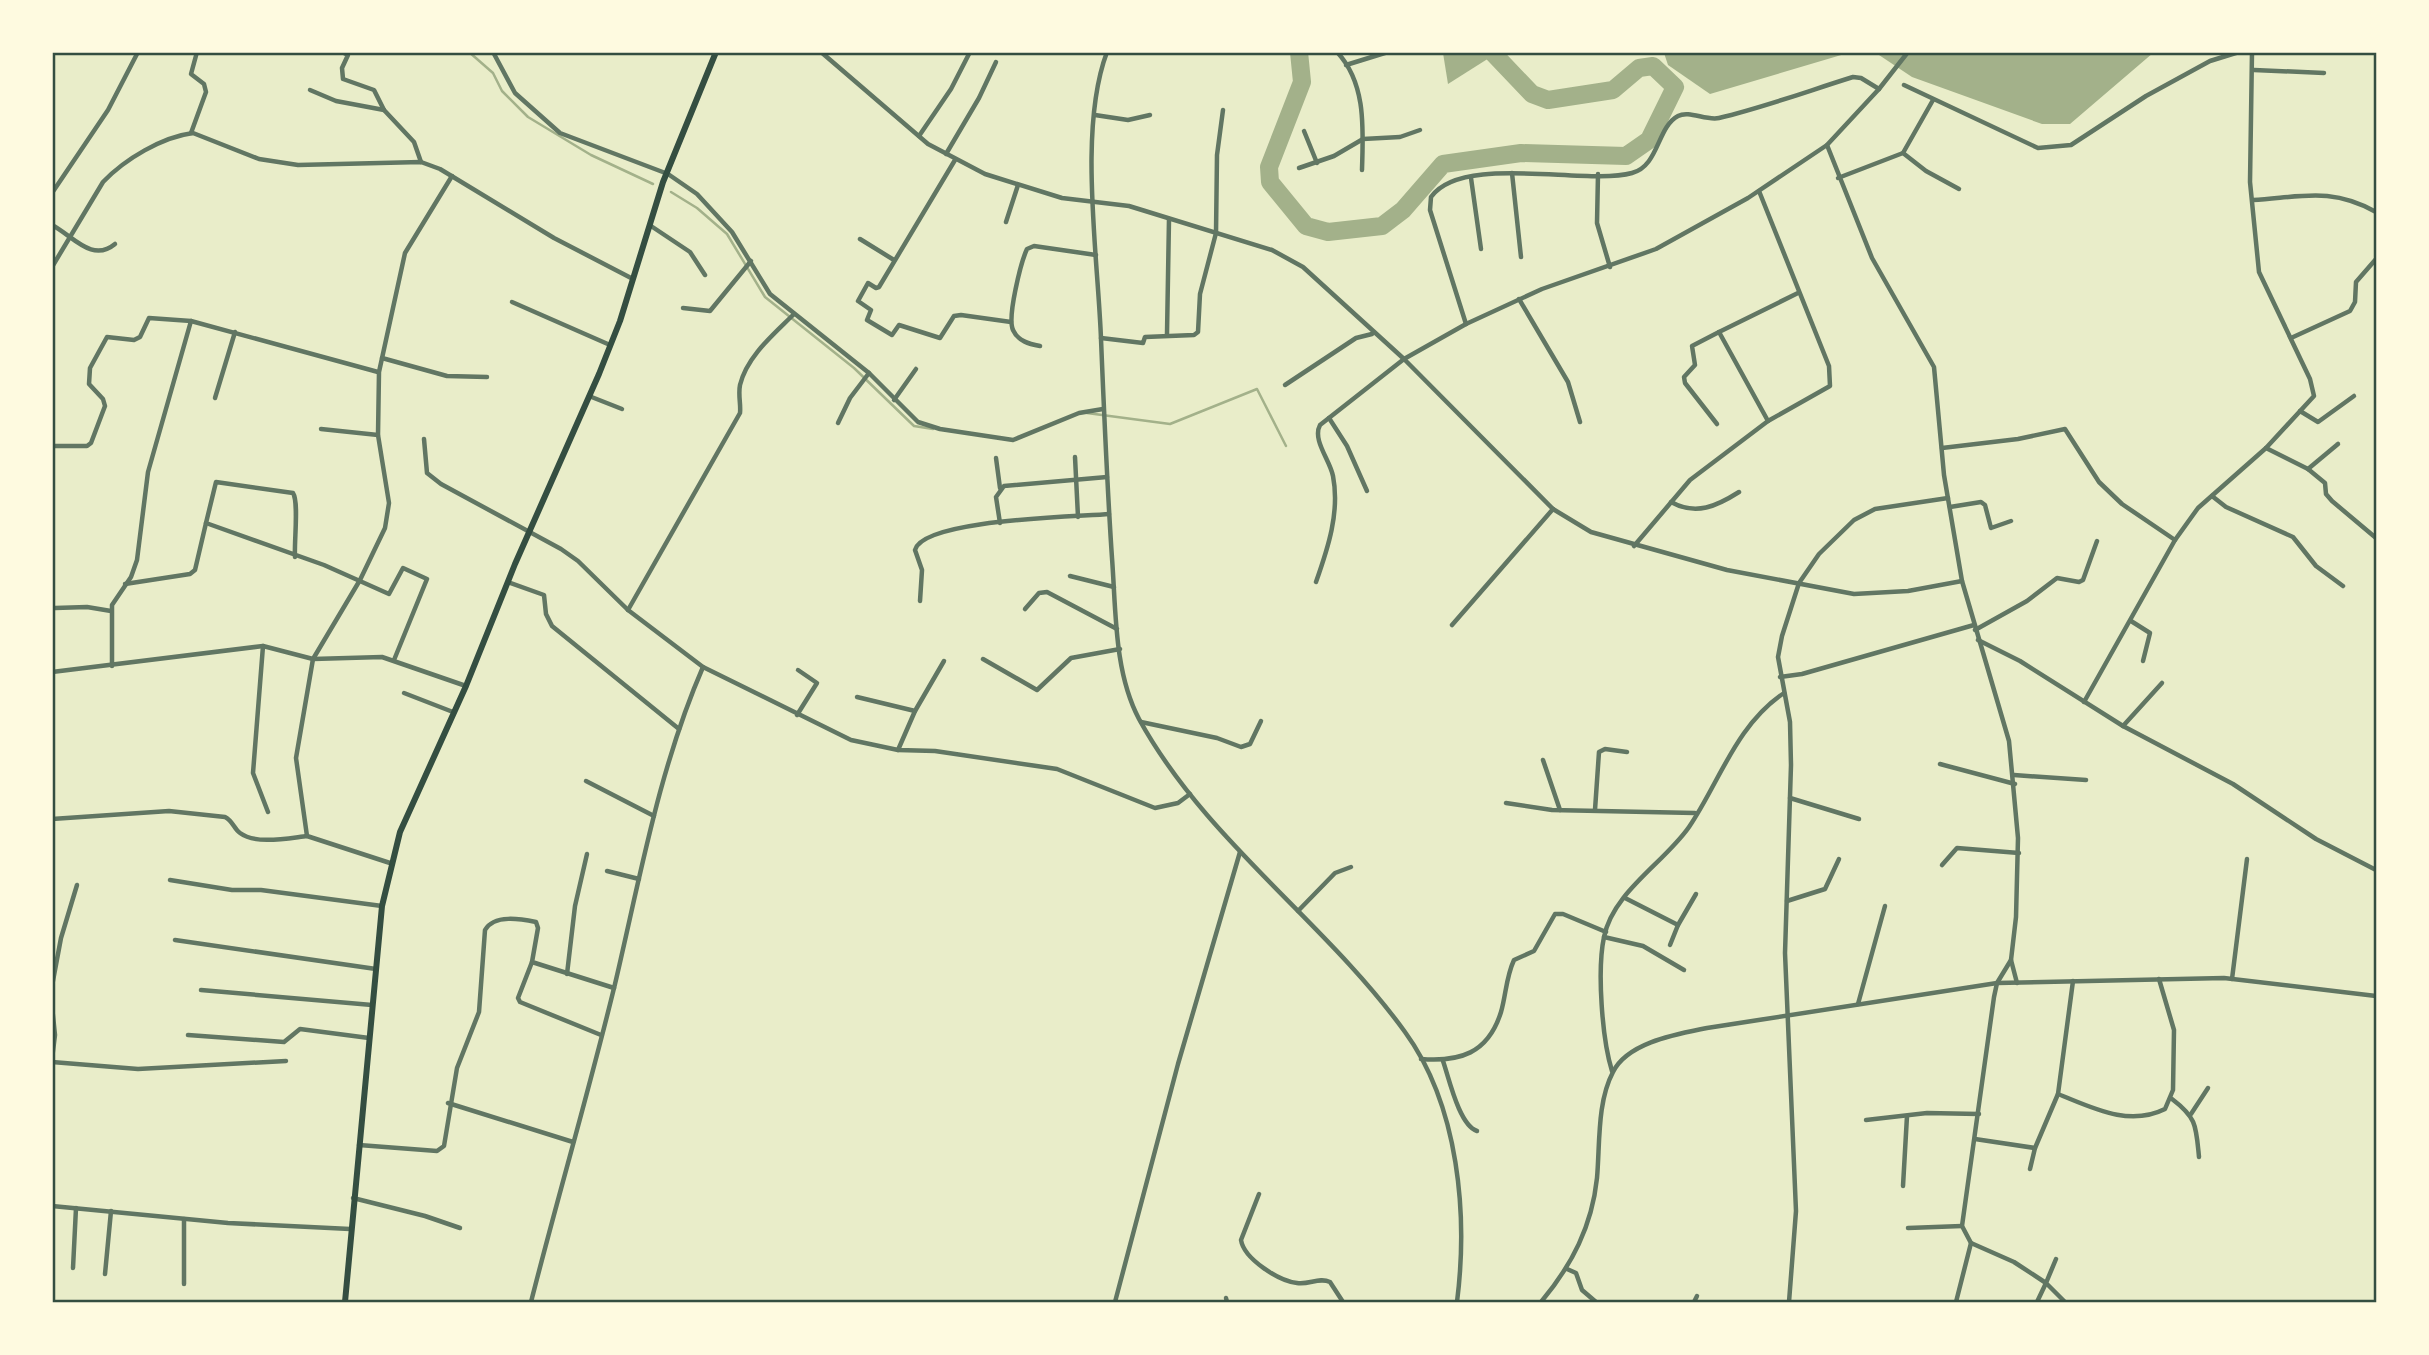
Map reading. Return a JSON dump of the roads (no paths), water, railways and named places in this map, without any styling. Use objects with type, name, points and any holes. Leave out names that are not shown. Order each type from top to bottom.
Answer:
[{"type":"main road","points":[[345,1303],[382,906],[390,863],[400,832],[466,686],[610,345],[668,174],[716,52]]},
{"type":"street","points":[[52,193],[108,110],[138,52]]},
{"type":"street","points":[[191,132],[206,92],[204,84],[191,74],[197,52]]},
{"type":"street","points":[[342,52],[349,54],[342,68],[343,79],[374,90],[384,110],[414,142],[421,162]]},
{"type":"street","points":[[493,52],[497,65],[515,93],[560,133],[668,174],[697,194],[711,208],[764,287],[793,315],[867,375],[910,416],[925,425],[1007,439],[1079,413],[1103,412]]},
{"type":"street","points":[[821,52],[919,136],[955,160],[1018,185],[1062,198],[1129,206],[1283,255],[1303,267],[1373,334],[1404,359],[1553,509],[1591,532],[1727,570],[1854,594],[1908,591],[1962,581]]},
{"type":"street","points":[[919,136],[951,89],[970,52]]},
{"type":"street","points":[[1107,52],[1097,91],[1093,202],[1109,514],[1117,629],[1124,675],[1140,722],[1190,794],[1393,1017],[1421,1059],[1440,1102],[1456,1159],[1462,1222],[1457,1303]]},
{"type":"street","points":[[1337,52],[1358,93],[1363,139],[1362,170]]},
{"type":"street","points":[[1346,65],[1388,52]]},
{"type":"street","points":[[1317,582],[1329,544],[1335,504],[1333,477],[1317,433],[1329,418],[1404,359],[1466,324],[1519,299],[1610,267],[1677,239],[1759,191],[1827,145],[1880,89],[1908,52]]},
{"type":"street","points":[[1904,85],[2038,148],[2062,148],[2210,61],[2239,52]]},
{"type":"street","points":[[2084,702],[2175,540],[2198,508],[2266,448],[2300,411],[2314,391],[2259,272],[2253,200],[2252,52]]},
{"type":"street","points":[[946,154],[979,98],[996,62]]},
{"type":"street","points":[[2254,70],[2324,73]]},
{"type":"street","points":[[1466,324],[1430,210],[1431,197],[1438,187],[1448,180],[1512,173],[1633,173],[1643,168],[1673,119],[1682,114],[1716,119],[1853,77],[1861,78],[1880,89]]},
{"type":"street","points":[[310,90],[336,101],[384,110]]},
{"type":"street","points":[[1838,178],[1903,153],[1933,100]]},
{"type":"street","points":[[1101,338],[1143,343],[1145,337],[1167,334],[1194,335],[1198,332],[1202,286],[1216,233],[1217,155],[1223,110]]},
{"type":"street","points":[[1095,115],[1133,120],[1150,115]]},
{"type":"street","points":[[1299,168],[1317,163],[1363,139],[1400,137],[1420,130]]},
{"type":"street","points":[[1304,131],[1317,163]]},
{"type":"street","points":[[52,267],[103,182],[113,172],[159,144],[191,132],[208,136],[259,159],[298,165],[421,162],[452,176],[554,238],[634,280]]},
{"type":"street","points":[[1827,145],[1872,258],[1931,358],[1937,379],[1948,498],[1962,581],[2009,741],[2014,775],[2019,853],[2011,960],[2017,983]]},
{"type":"street","points":[[1903,153],[1926,171],[1959,189]]},
{"type":"street","points":[[955,160],[879,287],[868,284],[858,301],[871,310],[867,320],[892,335],[899,325],[940,338],[954,316],[961,315],[1011,322]]},
{"type":"street","points":[[1512,173],[1521,257]]},
{"type":"street","points":[[1598,174],[1597,223],[1610,267]]},
{"type":"street","points":[[307,836],[296,758],[313,659],[360,580],[385,528],[388,509],[378,435],[379,372],[405,253],[452,176]]},
{"type":"street","points":[[1471,178],[1481,249]]},
{"type":"street","points":[[1006,222],[1018,185]]},
{"type":"street","points":[[1634,546],[1690,480],[1768,421],[1826,390],[1832,380],[1829,366],[1759,191]]},
{"type":"street","points":[[2253,200],[2331,194],[2346,197],[2376,212]]},
{"type":"street","points":[[1167,334],[1169,219]]},
{"type":"street","points":[[52,225],[71,235],[91,251],[104,251],[115,244]]},
{"type":"street","points":[[651,226],[690,252],[705,275]]},
{"type":"street","points":[[860,239],[894,260]]},
{"type":"street","points":[[1040,346],[1026,343],[1017,336],[1011,322],[1027,249],[1034,246],[1096,255]]},
{"type":"street","points":[[2291,338],[2350,311],[2355,302],[2356,282],[2376,258]]},
{"type":"street","points":[[682,308],[710,311],[749,263]]},
{"type":"street","points":[[1717,424],[1685,383],[1684,377],[1695,365],[1692,346],[1798,293]]},
{"type":"street","points":[[1519,299],[1568,382],[1580,422]]},
{"type":"street","points":[[512,302],[610,345]]},
{"type":"street","points":[[628,610],[740,413],[739,394],[746,370],[793,315]]},
{"type":"street","points":[[52,446],[87,446],[91,443],[104,406],[103,399],[89,384],[90,368],[107,337],[134,340],[140,337],[149,318],[191,321],[379,372]]},
{"type":"street","points":[[112,666],[111,611],[137,560],[148,472],[191,321]]},
{"type":"street","points":[[215,398],[235,332]]},
{"type":"street","points":[[1719,332],[1768,421]]},
{"type":"street","points":[[1285,385],[1356,338],[1373,334]]},
{"type":"street","points":[[382,358],[447,376],[488,377]]},
{"type":"street","points":[[894,401],[916,369]]},
{"type":"street","points":[[838,423],[867,375]]},
{"type":"street","points":[[589,396],[622,409]]},
{"type":"street","points":[[2300,411],[2318,422],[2354,397]]},
{"type":"street","points":[[1329,418],[1347,446],[1367,492]]},
{"type":"street","points":[[321,429],[378,435]]},
{"type":"street","points":[[1942,448],[2018,439],[2065,429],[2099,482],[2122,504],[2175,540]]},
{"type":"street","points":[[424,439],[427,474],[458,496],[530,531],[578,561],[628,610],[702,667],[797,715],[856,741],[898,750],[935,751],[1057,769],[1155,808],[1178,803],[1190,794]]},
{"type":"street","points":[[2308,469],[2339,444]]},
{"type":"street","points":[[2266,448],[2308,469],[2326,484],[2326,494],[2332,501],[2376,538]]},
{"type":"street","points":[[1075,457],[1078,517]]},
{"type":"street","points":[[996,458],[1000,488],[996,505],[1000,523]]},
{"type":"street","points":[[1000,488],[1107,477]]},
{"type":"street","points":[[125,584],[190,575],[195,570],[216,482],[293,493],[297,503],[293,535],[295,556]]},
{"type":"street","points":[[1671,502],[1695,510],[1721,503],[1739,492]]},
{"type":"street","points":[[2212,496],[2226,507],[2293,537],[2316,566],[2343,586]]},
{"type":"street","points":[[1789,1303],[1796,1211],[1785,953],[1790,722],[1778,657],[1782,636],[1799,583],[1819,555],[1854,520],[1875,509],[1948,498]]},
{"type":"street","points":[[1950,507],[1981,502],[1985,505],[1991,528],[2011,521]]},
{"type":"street","points":[[1452,625],[1553,509]]},
{"type":"street","points":[[920,601],[922,570],[915,550],[919,541],[949,528],[1109,514]]},
{"type":"street","points":[[206,523],[360,580],[389,594],[403,568],[426,579],[394,660]]},
{"type":"street","points":[[1780,677],[1802,674],[1975,627],[2027,601],[2053,580],[2083,580],[2097,541]]},
{"type":"street","points":[[1070,576],[1114,587]]},
{"type":"street","points":[[508,582],[544,596],[546,614],[552,625],[597,665],[679,729]]},
{"type":"street","points":[[1025,609],[1039,593],[1047,592],[1117,629]]},
{"type":"street","points":[[55,608],[87,607],[111,611]]},
{"type":"street","points":[[2131,621],[2150,633],[2143,661]]},
{"type":"street","points":[[1978,640],[2123,726],[2233,784],[2316,839],[2376,870]]},
{"type":"street","points":[[263,646],[253,773],[268,812]]},
{"type":"street","points":[[52,672],[263,646],[313,659],[365,657],[394,660],[466,686]]},
{"type":"street","points":[[983,659],[1037,690],[1071,658],[1120,649]]},
{"type":"street","points":[[898,750],[915,711],[944,661]]},
{"type":"street","points":[[531,1303],[614,988],[654,816],[679,729],[702,667]]},
{"type":"street","points":[[797,715],[817,683],[798,670]]},
{"type":"street","points":[[2123,726],[2162,683]]},
{"type":"street","points":[[404,693],[453,712]]},
{"type":"street","points":[[1541,1303],[1567,1269],[1591,1214],[1603,1109],[1613,1072],[1604,1023],[1605,935],[1625,898],[1688,829],[1695,813],[1710,794],[1737,741],[1769,703],[1783,693]]},
{"type":"street","points":[[857,697],[915,711]]},
{"type":"street","points":[[1140,722],[1217,738],[1241,747],[1250,744],[1261,721]]},
{"type":"street","points":[[1595,810],[1599,752],[1605,749],[1628,752]]},
{"type":"street","points":[[1543,760],[1560,810]]},
{"type":"street","points":[[1940,764],[2015,784]]},
{"type":"street","points":[[2014,775],[2086,780]]},
{"type":"street","points":[[586,781],[654,816]]},
{"type":"street","points":[[1790,798],[1859,819]]},
{"type":"street","points":[[1506,803],[1560,810],[1695,813]]},
{"type":"street","points":[[52,819],[182,812],[225,817],[238,832],[246,836],[282,839],[307,836],[390,863]]},
{"type":"street","points":[[1942,865],[1957,848],[2019,853]]},
{"type":"street","points":[[1115,1303],[1178,1064],[1240,852]]},
{"type":"street","points":[[567,974],[575,906],[587,854]]},
{"type":"street","points":[[1787,901],[1825,889],[1839,859]]},
{"type":"street","points":[[2232,979],[2247,859]]},
{"type":"street","points":[[1298,911],[1335,873],[1351,867]]},
{"type":"street","points":[[607,872],[639,879]]},
{"type":"street","points":[[170,880],[232,890],[261,890],[382,906]]},
{"type":"street","points":[[52,986],[61,938],[77,885]]},
{"type":"street","points":[[1670,945],[1696,894]]},
{"type":"street","points":[[1625,898],[1678,925]]},
{"type":"street","points":[[1858,1004],[1885,906]]},
{"type":"street","points":[[1421,1059],[1443,1061],[1467,1057],[1492,1030],[1500,1016],[1514,960],[1534,951],[1552,916],[1563,914],[1605,935],[1643,946],[1684,970]]},
{"type":"street","points":[[358,1145],[441,1149],[457,1068],[480,1012],[488,925],[502,919],[536,922],[538,928],[532,962],[518,998],[520,1002],[601,1035]]},
{"type":"street","points":[[52,936],[61,938]]},
{"type":"street","points":[[176,940],[376,969]]},
{"type":"street","points":[[2011,960],[1997,984],[1962,1226],[1971,1243],[2014,1262],[2046,1283],[2065,1303]]},
{"type":"street","points":[[532,962],[614,988]]},
{"type":"street","points":[[2059,1094],[2096,1110],[2133,1117],[2153,1115],[2165,1109],[2172,1099],[2174,1030],[2159,979]]},
{"type":"street","points":[[1613,1072],[1635,1051],[1665,1038],[1788,1015],[1997,984],[2232,979],[2376,996]]},
{"type":"street","points":[[2030,1169],[2035,1148],[2059,1094],[2073,981]]},
{"type":"street","points":[[201,990],[268,998],[372,1005]]},
{"type":"street","points":[[52,1006],[52,1060],[138,1069],[286,1061]]},
{"type":"street","points":[[188,1035],[284,1042],[300,1029],[369,1038]]},
{"type":"street","points":[[1443,1061],[1458,1107],[1469,1127],[1477,1131]]},
{"type":"street","points":[[2191,1114],[2208,1088]]},
{"type":"street","points":[[2172,1099],[2191,1114],[2196,1127],[2199,1157]]},
{"type":"street","points":[[449,1103],[573,1142]]},
{"type":"street","points":[[1866,1120],[1979,1114]]},
{"type":"street","points":[[1903,1186],[1907,1116]]},
{"type":"street","points":[[1975,1139],[2035,1148]]},
{"type":"street","points":[[1259,1194],[1241,1240],[1246,1251],[1263,1267],[1290,1282],[1330,1282],[1343,1303]]},
{"type":"street","points":[[353,1198],[425,1216],[460,1228]]},
{"type":"street","points":[[52,1206],[184,1219],[350,1229]]},
{"type":"street","points":[[73,1268],[76,1208]]},
{"type":"street","points":[[105,1274],[111,1211]]},
{"type":"street","points":[[184,1219],[184,1284]]},
{"type":"street","points":[[1908,1228],[1933,1230],[1962,1226]]},
{"type":"street","points":[[1956,1303],[1971,1243]]},
{"type":"street","points":[[2037,1303],[2056,1259]]},
{"type":"street","points":[[1567,1269],[1576,1273],[1582,1290],[1596,1302]]},
{"type":"street","points":[[1694,1303],[1697,1296]]},
{"type":"waterway","points":[[469,52],[493,73],[502,91],[528,117],[591,155],[653,184]]},
{"type":"waterway","points":[[1299,52],[1302,82],[1269,167],[1270,182],[1306,226],[1328,232],[1382,226],[1403,210],[1443,164],[1521,153],[1626,156],[1649,140],[1675,87],[1653,66],[1639,68],[1613,90],[1548,100],[1532,94],[1492,52]]},
{"type":"waterway","points":[[671,192],[697,208],[727,234],[765,297],[854,368],[914,426],[933,429]]},
{"type":"waterway","points":[[1087,413],[1170,424],[1257,389],[1286,446]]}]
